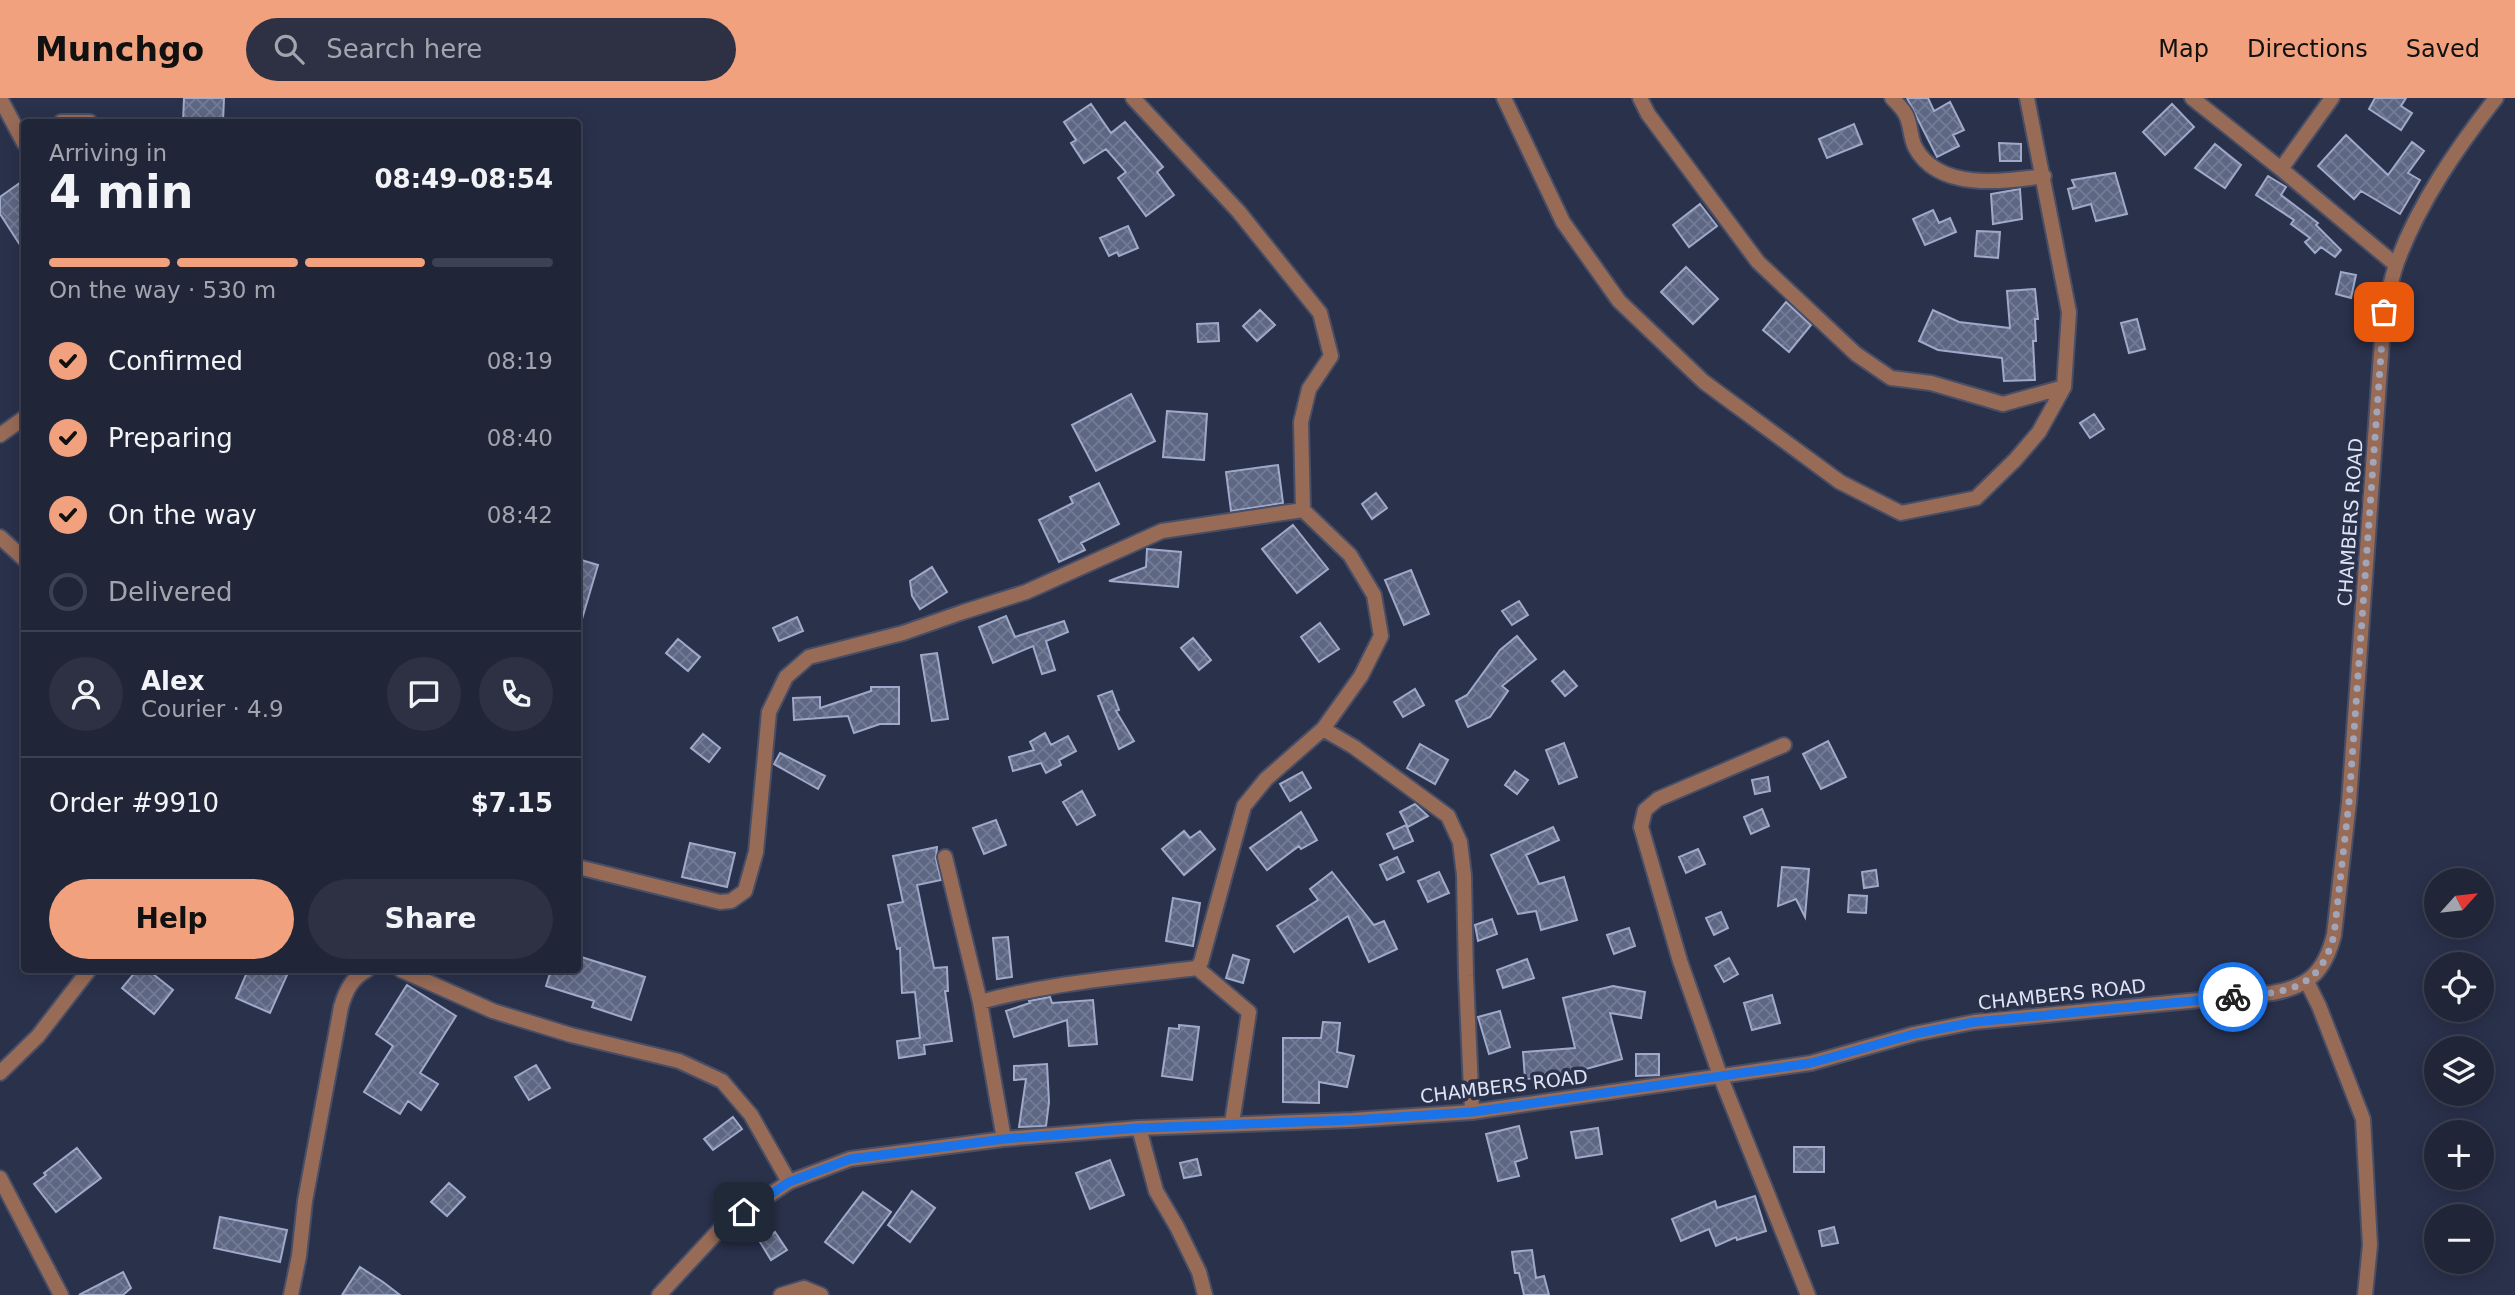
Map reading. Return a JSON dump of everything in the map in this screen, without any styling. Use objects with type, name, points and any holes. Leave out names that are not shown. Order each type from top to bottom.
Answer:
[{"type":"street","points":[[0,98],[20,127]]},
{"type":"street","points":[[1132,98],[1239,212],[1321,313],[1331,356],[1309,389],[1301,422],[1303,510],[1350,555],[1374,595],[1381,636],[1361,677],[1323,729],[1266,779],[1244,806],[1201,962],[1197,968]]},
{"type":"street","points":[[1504,98],[1563,222],[1619,301],[1704,382],[1840,482],[1901,513],[1976,498],[2039,432],[2064,387],[2069,312],[2027,98]]},
{"type":"street","points":[[1640,98],[1648,114],[1758,262],[1856,354],[1891,378],[1931,383],[2003,404],[2064,387]]},
{"type":"street","points":[[1892,98],[1906,115],[1915,146],[1930,165],[1963,180],[2019,180],[2044,176]]},
{"type":"street","points":[[2192,98],[2396,265]]},
{"type":"street","points":[[2281,169],[2332,98]]},
{"type":"street","name":"CHAMBERS ROAD","points":[[666,1292],[722,1227],[789,1182],[850,1159],[1004,1139],[1139,1128],[1352,1120],[1472,1112],[1811,1063],[1914,1034],[1974,1022],[2272,993],[2290,990],[2307,982],[2320,969],[2329,953],[2334,935],[2349,802],[2384,312],[2396,265],[2416,220],[2458,150],[2496,98]]},
{"type":"street","points":[[0,435],[21,426]]},
{"type":"street","points":[[581,868],[720,902],[731,901],[745,891],[756,852],[769,712],[786,677],[809,657],[903,634],[1026,593],[1162,531],[1303,510]]},
{"type":"street","points":[[0,537],[21,556]]},
{"type":"street","points":[[1323,729],[1354,747],[1448,816],[1460,842],[1464,875],[1472,1112]]},
{"type":"street","points":[[1784,745],[1658,799],[1645,810],[1641,818],[1642,836],[1680,961],[1721,1078],[1808,1295]]},
{"type":"street","points":[[946,857],[979,1002],[1004,1139]]},
{"type":"street","points":[[979,1002],[1023,991],[1197,968],[1249,1012],[1232,1123]]},
{"type":"street","points":[[0,1073],[38,1036],[87,973]]},
{"type":"street","points":[[292,1295],[305,1201],[341,1007],[352,981],[363,973]]},
{"type":"street","points":[[408,973],[493,1011],[571,1035],[679,1061],[722,1081],[751,1115],[789,1182]]},
{"type":"street","points":[[2307,982],[2363,1119],[2370,1245],[2365,1295]]},
{"type":"street","points":[[1139,1128],[1156,1191],[1199,1272],[1205,1295]]},
{"type":"street","points":[[0,1178],[61,1295]]},
{"type":"street","points":[[781,1295],[803,1288],[821,1295]]},
{"type":"building","points":[[184,98],[224,98],[223,119],[183,119]]},
{"type":"building","points":[[1907,98],[1928,98],[1934,111],[1950,102],[1964,130],[1953,135],[1959,146],[1937,157]]},
{"type":"building","points":[[2375,98],[2406,98],[2401,106],[2412,113],[2401,130],[2369,109]]},
{"type":"building","points":[[1091,104],[1111,133],[1125,122],[1163,167],[1157,172],[1174,195],[1146,216],[1118,178],[1126,172],[1106,149],[1084,163],[1071,143],[1076,140],[1064,122]]},
{"type":"building","points":[[2172,104],[2194,127],[2165,155],[2143,132]]},
{"type":"building","points":[[1854,124],[1862,144],[1827,158],[1819,139]]},
{"type":"building","points":[[2346,135],[2388,175],[2412,142],[2424,151],[2408,173],[2420,180],[2400,214],[2361,191],[2354,199],[2318,166]]},
{"type":"building","points":[[1999,143],[2021,144],[2021,161],[2000,161]]},
{"type":"building","points":[[2215,144],[2241,165],[2225,188],[2195,168]]},
{"type":"building","points":[[2115,173],[2127,214],[2096,221],[2091,204],[2073,209],[2068,189],[2075,187],[2072,180]]},
{"type":"building","points":[[2268,176],[2286,187],[2281,195],[2318,223],[2316,225],[2341,250],[2335,257],[2321,247],[2315,253],[2305,242],[2310,238],[2291,224],[2294,220],[2256,195]]},
{"type":"building","points":[[21,182],[21,246],[0,214],[0,197]]},
{"type":"building","points":[[2020,189],[2022,219],[1993,224],[1991,194]]},
{"type":"building","points":[[1700,204],[1717,226],[1689,247],[1673,225]]},
{"type":"building","points":[[1933,210],[1939,223],[1950,218],[1956,232],[1925,245],[1913,219]]},
{"type":"building","points":[[1128,226],[1138,248],[1119,256],[1117,252],[1109,256],[1100,238]]},
{"type":"building","points":[[1977,231],[2000,232],[1998,258],[1975,256]]},
{"type":"building","points":[[1686,267],[1718,299],[1693,324],[1661,292]]},
{"type":"building","points":[[2341,272],[2356,275],[2351,298],[2336,294]]},
{"type":"building","points":[[2035,289],[2038,319],[2035,319],[2036,341],[2033,341],[2035,380],[2004,381],[2002,358],[1938,350],[1919,341],[1933,310],[1959,322],[2010,328],[2007,291]]},
{"type":"building","points":[[1786,302],[1811,325],[1789,352],[1763,330]]},
{"type":"building","points":[[1260,310],[1275,325],[1257,341],[1243,326]]},
{"type":"building","points":[[2137,319],[2145,349],[2129,353],[2121,323]]},
{"type":"building","points":[[1218,323],[1219,341],[1198,342],[1197,324]]},
{"type":"building","points":[[1131,394],[1155,441],[1096,471],[1072,425]]},
{"type":"building","points":[[1167,411],[1207,414],[1204,460],[1163,457]]},
{"type":"building","points":[[2094,414],[2104,429],[2090,438],[2080,423]]},
{"type":"building","points":[[1278,465],[1283,503],[1231,511],[1226,472]]},
{"type":"building","points":[[1099,483],[1119,524],[1081,543],[1085,550],[1059,562],[1039,520],[1073,503],[1070,497]]},
{"type":"building","points":[[1376,493],[1387,508],[1372,519],[1362,504]]},
{"type":"building","points":[[1293,525],[1328,569],[1297,593],[1262,549]]},
{"type":"building","points":[[1147,549],[1181,552],[1178,587],[1109,581],[1146,567]]},
{"type":"building","points":[[581,560],[598,565],[581,619]]},
{"type":"building","points":[[932,567],[947,592],[920,609],[912,596],[910,581]]},
{"type":"building","points":[[1411,570],[1429,614],[1404,625],[1385,580]]},
{"type":"building","points":[[1519,601],[1528,615],[1512,625],[1502,611]]},
{"type":"building","points":[[1006,616],[1015,637],[1064,621],[1068,632],[1046,641],[1055,670],[1042,674],[1033,646],[993,663],[979,627]]},
{"type":"building","points":[[797,617],[803,631],[779,641],[773,628]]},
{"type":"building","points":[[1320,623],[1339,649],[1319,662],[1301,637]]},
{"type":"building","points":[[1517,636],[1536,659],[1502,686],[1508,691],[1490,717],[1468,727],[1456,701],[1467,695],[1500,650]]},
{"type":"building","points":[[1193,638],[1211,660],[1199,670],[1181,648]]},
{"type":"building","points":[[678,639],[700,657],[688,671],[666,653]]},
{"type":"building","points":[[937,653],[948,719],[932,721],[921,655]]},
{"type":"building","points":[[1564,671],[1577,686],[1565,696],[1552,681]]},
{"type":"building","points":[[871,687],[899,687],[899,724],[880,724],[854,733],[848,716],[794,720],[793,698],[820,697],[820,708],[871,691]]},
{"type":"building","points":[[1415,689],[1424,705],[1403,717],[1394,702]]},
{"type":"building","points":[[1112,691],[1119,710],[1116,711],[1134,741],[1119,749],[1098,696]]},
{"type":"building","points":[[1045,733],[1051,745],[1068,736],[1076,751],[1059,760],[1061,765],[1046,773],[1041,763],[1013,771],[1009,757],[1034,750],[1030,742]]},
{"type":"building","points":[[703,734],[720,748],[709,762],[691,748]]},
{"type":"building","points":[[1828,741],[1846,777],[1821,789],[1803,754]]},
{"type":"building","points":[[1564,743],[1577,777],[1559,784],[1546,750]]},
{"type":"building","points":[[1420,744],[1448,760],[1435,784],[1407,768]]},
{"type":"building","points":[[780,753],[825,776],[818,789],[774,764]]},
{"type":"building","points":[[1515,771],[1528,780],[1517,794],[1505,785]]},
{"type":"building","points":[[1302,772],[1311,788],[1290,801],[1280,784]]},
{"type":"building","points":[[1768,777],[1770,791],[1755,794],[1752,780]]},
{"type":"building","points":[[1082,791],[1095,815],[1077,825],[1063,802]]},
{"type":"building","points":[[1415,804],[1428,816],[1408,827],[1400,812]]},
{"type":"building","points":[[1762,809],[1769,826],[1751,834],[1744,817]]},
{"type":"building","points":[[1301,812],[1317,840],[1301,849],[1299,846],[1267,870],[1250,848]]},
{"type":"building","points":[[996,820],[1006,845],[984,854],[973,828]]},
{"type":"building","points":[[1406,825],[1413,841],[1394,849],[1387,834]]},
{"type":"building","points":[[1553,827],[1559,840],[1526,855],[1539,884],[1564,877],[1577,920],[1541,930],[1536,911],[1518,914],[1491,855]]},
{"type":"building","points":[[1184,831],[1190,838],[1200,831],[1215,849],[1184,875],[1162,849]]},
{"type":"building","points":[[690,843],[735,853],[727,887],[682,877]]},
{"type":"building","points":[[937,847],[936,859],[941,880],[917,885],[934,968],[947,967],[948,991],[945,991],[952,1041],[924,1045],[925,1054],[899,1058],[897,1041],[920,1038],[915,992],[902,993],[900,948],[897,949],[888,905],[903,902],[893,856]]},
{"type":"building","points":[[1698,849],[1705,864],[1686,873],[1679,857]]},
{"type":"building","points":[[1397,857],[1404,872],[1387,880],[1380,865]]},
{"type":"building","points":[[1782,867],[1809,869],[1805,917],[1796,899],[1778,906]]},
{"type":"building","points":[[1876,870],[1878,886],[1864,888],[1862,872]]},
{"type":"building","points":[[1332,872],[1374,925],[1384,921],[1397,949],[1369,962],[1348,916],[1294,952],[1277,926],[1318,900],[1310,889]]},
{"type":"building","points":[[1439,872],[1449,893],[1428,902],[1418,881]]},
{"type":"building","points":[[1849,895],[1867,896],[1866,913],[1848,912]]},
{"type":"building","points":[[1173,898],[1200,903],[1193,946],[1166,941]]},
{"type":"building","points":[[1721,912],[1728,928],[1714,935],[1706,918]]},
{"type":"building","points":[[1492,919],[1497,934],[1478,941],[1475,925]]},
{"type":"building","points":[[1629,928],[1635,946],[1614,954],[1607,935]]},
{"type":"building","points":[[1008,937],[1012,977],[997,979],[993,938]]},
{"type":"building","points":[[1233,955],[1249,960],[1243,983],[1226,978]]},
{"type":"building","points":[[581,957],[645,977],[631,1020],[592,1007],[594,1001],[546,986],[550,973],[581,973]]},
{"type":"building","points":[[1729,958],[1738,974],[1724,982],[1715,966]]},
{"type":"building","points":[[1527,959],[1534,978],[1503,988],[1497,970]]},
{"type":"building","points":[[134,973],[152,973],[173,990],[154,1014],[122,988]]},
{"type":"building","points":[[247,973],[287,975],[270,1013],[236,998]]},
{"type":"building","points":[[407,985],[456,1016],[420,1073],[438,1084],[421,1110],[408,1101],[400,1114],[364,1092],[393,1046],[376,1034]]},
{"type":"building","points":[[1613,986],[1645,992],[1641,1018],[1610,1013],[1622,1059],[1557,1077],[1525,1079],[1523,1052],[1575,1048],[1563,998]]},
{"type":"building","points":[[1772,995],[1780,1023],[1752,1030],[1744,1003]]},
{"type":"building","points":[[1050,997],[1052,1003],[1093,1000],[1097,1044],[1069,1046],[1067,1020],[1014,1037],[1006,1011],[1030,1003],[1029,1001]]},
{"type":"building","points":[[1500,1011],[1510,1047],[1489,1054],[1478,1017]]},
{"type":"building","points":[[1323,1022],[1340,1023],[1337,1052],[1354,1056],[1347,1087],[1319,1082],[1319,1103],[1283,1102],[1283,1038],[1321,1038]]},
{"type":"building","points":[[1179,1025],[1199,1027],[1192,1080],[1162,1076],[1169,1028],[1179,1029]]},
{"type":"building","points":[[1636,1054],[1659,1054],[1659,1075],[1636,1076]]},
{"type":"building","points":[[1047,1064],[1049,1102],[1046,1126],[1019,1127],[1026,1079],[1014,1080],[1014,1066]]},
{"type":"building","points":[[536,1065],[550,1088],[529,1100],[515,1077]]},
{"type":"building","points":[[733,1117],[742,1129],[713,1150],[704,1139]]},
{"type":"building","points":[[1519,1126],[1527,1158],[1515,1162],[1519,1176],[1498,1181],[1486,1134]]},
{"type":"building","points":[[1598,1128],[1602,1154],[1576,1158],[1571,1132]]},
{"type":"building","points":[[1794,1147],[1824,1147],[1824,1172],[1794,1172]]},
{"type":"building","points":[[77,1148],[101,1178],[56,1212],[34,1184]]},
{"type":"building","points":[[1197,1159],[1201,1175],[1184,1178],[1180,1163]]},
{"type":"building","points":[[1110,1160],[1124,1195],[1090,1209],[1076,1173]]},
{"type":"building","points":[[449,1183],[465,1197],[447,1216],[431,1202]]},
{"type":"building","points":[[912,1191],[935,1208],[910,1242],[888,1225]]},
{"type":"building","points":[[863,1192],[891,1212],[853,1263],[825,1242]]},
{"type":"building","points":[[1755,1196],[1766,1231],[1737,1240],[1736,1237],[1716,1246],[1709,1229],[1681,1241],[1672,1219],[1715,1201],[1717,1208]]},
{"type":"building","points":[[220,1217],[287,1230],[280,1262],[214,1248]]},
{"type":"building","points":[[1834,1227],[1838,1243],[1822,1246],[1819,1231]]},
{"type":"building","points":[[775,1232],[787,1250],[771,1260],[760,1242]]},
{"type":"building","points":[[1532,1250],[1536,1278],[1544,1276],[1549,1295],[1524,1295],[1519,1273],[1515,1273],[1512,1252]]},
{"type":"building","points":[[360,1267],[383,1282],[400,1295],[342,1295]]},
{"type":"building","points":[[123,1272],[131,1288],[123,1295],[79,1295]]},
{"type":"way so far","points":[[2233,997],[2290,990],[2307,982],[2320,969],[2329,953],[2334,935],[2349,802],[2384,312]]},
{"type":"route","points":[[744,1212],[789,1182],[850,1159],[1004,1139],[1139,1128],[1352,1120],[1472,1112],[1811,1063],[1914,1034],[1974,1022],[2233,997]]}]
